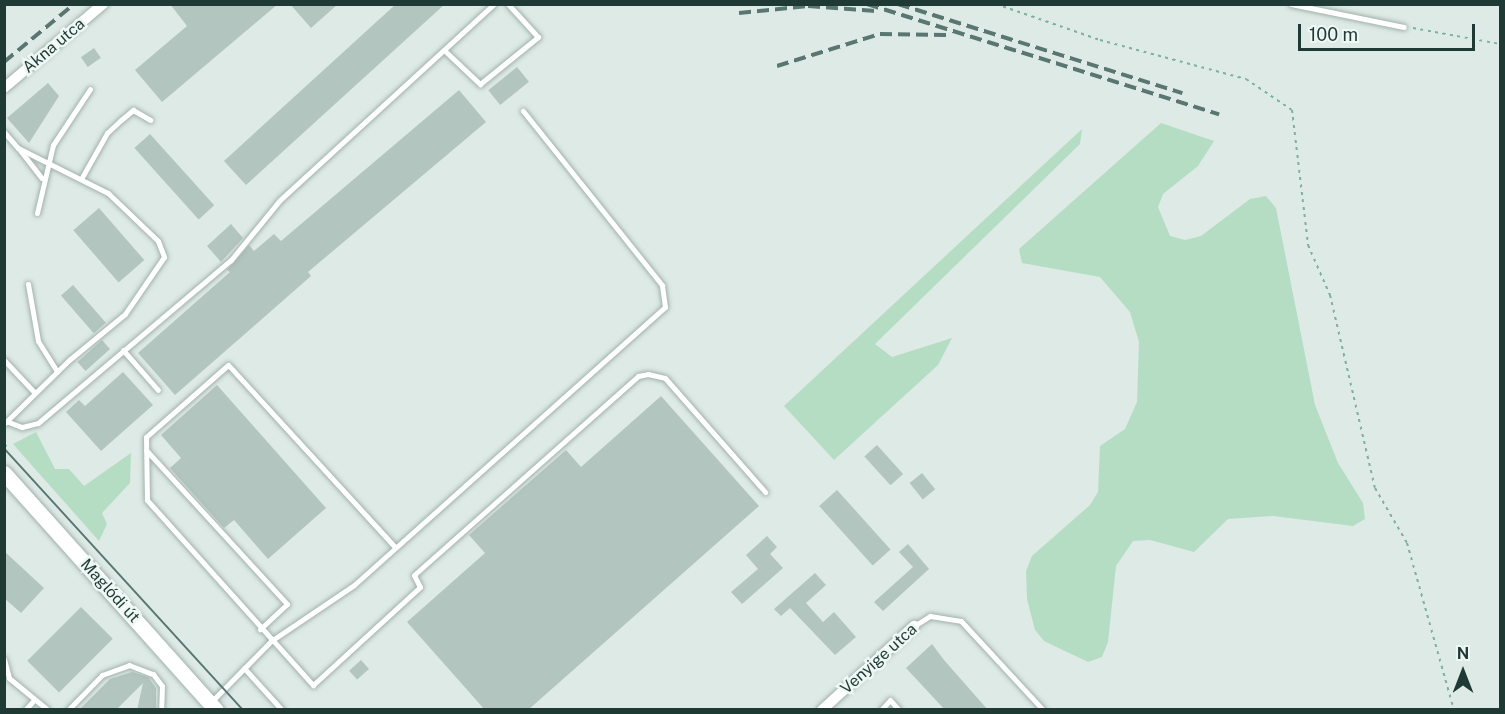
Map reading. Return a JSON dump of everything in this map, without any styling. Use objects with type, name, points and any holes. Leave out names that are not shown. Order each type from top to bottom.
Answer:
[{"type":"street","name":"Akna utca","points":[[4,88],[95,7]]},
{"type":"street","name":"Maglódi út","points":[[4,473],[213,707]]},
{"type":"street","name":"Venyige utca","points":[[822,710],[914,626]]},
{"type":"lane","points":[[18,148],[81,179],[123,205],[158,241],[164,257],[125,314],[57,371],[5,422],[22,427],[38,423],[231,260],[280,200],[494,4]]},
{"type":"lane","points":[[444,50],[480,84],[538,37],[508,4]]},
{"type":"lane","points":[[1291,4],[1404,27]]},
{"type":"lane","points":[[37,213],[46,162],[64,124],[90,89]]},
{"type":"lane","points":[[81,179],[107,133],[121,120],[133,110],[150,120]]},
{"type":"lane","points":[[213,707],[244,668],[271,641],[327,607],[659,317],[665,307],[662,285],[523,111]]},
{"type":"lane","points":[[4,132],[42,178]]},
{"type":"lane","points":[[28,284],[38,341],[57,371]]},
{"type":"lane","points":[[123,350],[158,390]]},
{"type":"lane","points":[[4,360],[35,393]]},
{"type":"lane","points":[[395,547],[228,365],[146,437],[147,500],[260,629],[313,685],[420,587],[414,575],[638,376],[648,374],[665,378],[765,492]]},
{"type":"lane","points":[[146,450],[287,604],[260,629]]},
{"type":"lane","name":"Venyige utca","points":[[914,626],[930,616],[961,621],[1043,710]]},
{"type":"lane","points":[[4,659],[9,678],[33,701],[48,710]]},
{"type":"lane","points":[[68,710],[102,675],[129,665],[147,670],[162,686],[161,710]]},
{"type":"lane","points":[[244,668],[282,710]]},
{"type":"lane","points":[[881,710],[890,700],[899,710]]},
{"type":"lane","points":[[25,710],[33,701]]},
{"type":"path","points":[[996,4],[1100,40],[1246,79],[1292,110],[1308,245],[1330,295],[1375,488],[1407,543],[1454,710]]},
{"type":"path","points":[[1404,27],[1500,44]]},
{"type":"green space","points":[[1161,123],[1214,141],[1198,166],[1163,194],[1158,207],[1170,236],[1185,240],[1201,236],[1250,199],[1266,196],[1276,208],[1315,405],[1338,463],[1363,503],[1365,519],[1353,526],[1273,516],[1228,519],[1194,552],[1150,540],[1133,541],[1116,566],[1108,642],[1102,657],[1088,662],[1044,641],[1035,630],[1027,599],[1026,571],[1032,556],[1090,505],[1098,492],[1100,446],[1125,429],[1137,402],[1139,342],[1130,312],[1100,277],[1022,263],[1019,249]]},
{"type":"green space","points":[[1082,129],[1080,144],[875,344],[892,357],[952,338],[938,365],[834,460],[784,406]]},
{"type":"green space","points":[[36,432],[55,469],[69,469],[84,486],[131,453],[130,483],[102,513],[107,524],[99,541],[13,444]]},
{"type":"building","points":[[170,4],[278,4],[162,102],[135,70],[187,26]]},
{"type":"building","points":[[290,4],[338,4],[311,28]]},
{"type":"building","points":[[396,4],[445,4],[246,185],[224,161]]},
{"type":"building","points":[[94,48],[101,58],[88,67],[81,57]]},
{"type":"building","points":[[517,67],[529,82],[500,105],[488,90]]},
{"type":"building","points":[[48,83],[59,96],[29,143],[7,118]]},
{"type":"building","points":[[459,90],[486,122],[308,272],[311,276],[175,395],[138,353],[230,272],[227,270],[249,245],[254,251],[274,234],[281,241]]},
{"type":"building","points":[[150,134],[214,205],[199,219],[134,148]]},
{"type":"building","points":[[99,208],[144,260],[119,282],[73,230]]},
{"type":"building","points":[[231,224],[243,238],[221,262],[207,246]]},
{"type":"building","points":[[73,285],[106,323],[94,333],[61,295]]},
{"type":"building","points":[[102,340],[110,349],[86,371],[77,362]]},
{"type":"building","points":[[123,372],[153,405],[101,451],[66,412],[79,400],[85,406]]},
{"type":"building","points":[[217,385],[326,508],[268,559],[234,520],[224,528],[170,468],[181,458],[161,435]]},
{"type":"building","points":[[661,396],[759,506],[528,710],[485,710],[407,622],[485,553],[469,535],[566,450],[581,467]]},
{"type":"building","points":[[877,445],[903,474],[890,485],[864,456]]},
{"type":"building","points":[[922,473],[935,489],[923,499],[910,483]]},
{"type":"building","points":[[837,490],[891,549],[873,566],[819,506]]},
{"type":"building","points":[[767,536],[777,547],[770,554],[783,568],[742,604],[731,592],[758,569],[746,555]]},
{"type":"building","points":[[908,544],[929,569],[883,611],[874,602],[913,567],[899,552]]},
{"type":"building","points":[[4,551],[44,588],[21,613],[4,598]]},
{"type":"building","points":[[815,573],[826,585],[806,603],[823,622],[834,612],[856,637],[835,655],[790,608],[781,616],[774,609]]},
{"type":"building","points":[[81,607],[113,639],[59,693],[27,661]]},
{"type":"building","points":[[932,644],[988,710],[945,710],[906,668]]},
{"type":"building","points":[[361,660],[369,669],[357,680],[349,671]]},
{"type":"building","points":[[132,672],[148,677],[156,688],[156,710],[137,710],[143,683],[116,710],[79,710],[110,679]]},
{"type":"tram line","points":[[4,448],[243,710]]},
{"type":"railway","points":[[4,62],[74,4]]},
{"type":"railway","points":[[867,4],[1219,114]]},
{"type":"railway","points":[[898,4],[1182,93]]},
{"type":"railway","points":[[739,13],[808,6],[876,11]]},
{"type":"railway","points":[[777,66],[880,34],[946,35]]}]
